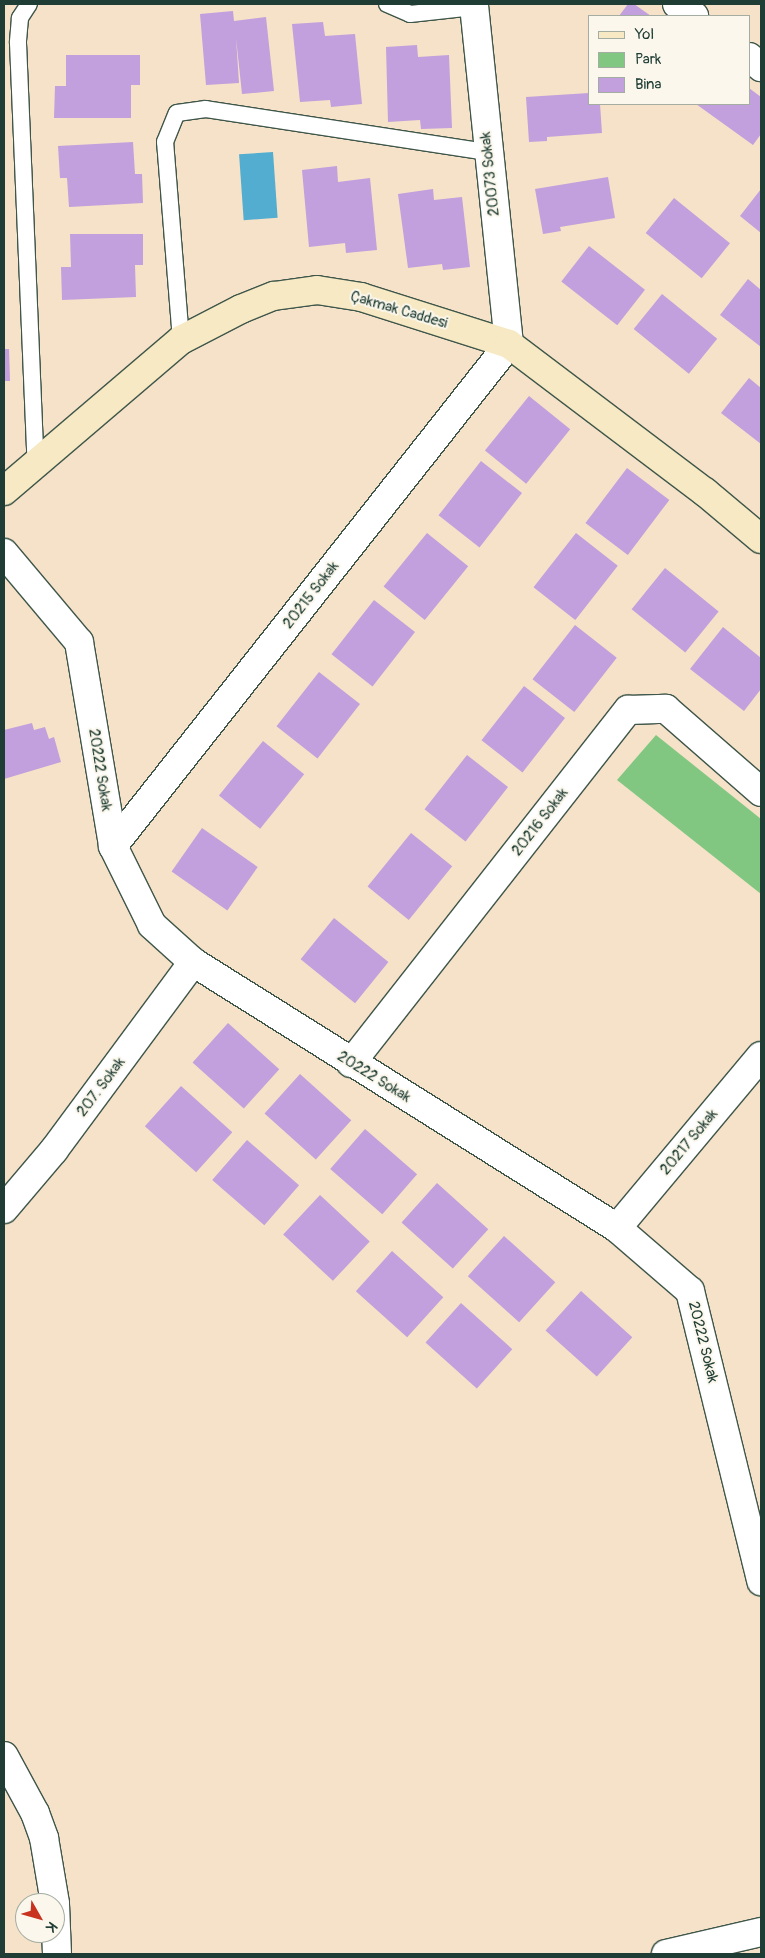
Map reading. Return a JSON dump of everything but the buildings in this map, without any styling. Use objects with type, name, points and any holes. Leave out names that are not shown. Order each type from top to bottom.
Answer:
[{"type":"main road","name":"Çakmak Caddesi","points":[[4,491],[181,340],[241,309],[274,296],[316,290],[362,297],[509,344],[705,492],[761,538]]},
{"type":"street","points":[[678,4],[693,15]]},
{"type":"street","name":"20073 Sokak","points":[[474,6],[509,344]]},
{"type":"street","points":[[750,58],[761,67]]},
{"type":"street","name":"20215 Sokak","points":[[113,846],[509,344]]},
{"type":"street","name":"20222 Sokak","points":[[4,553],[79,642],[113,846],[152,925],[193,962],[351,1063],[617,1228],[690,1291],[761,1581]]},
{"type":"street","name":"20216 Sokak","points":[[351,1063],[628,710],[666,709],[761,792]]},
{"type":"street","name":"207. Sokak","points":[[4,1209],[54,1150],[193,962]]},
{"type":"street","name":"20217 Sokak","points":[[617,1228],[761,1056]]},
{"type":"street","points":[[4,1756],[35,1813],[44,1838],[53,1893]]},
{"type":"street","points":[[666,1954],[761,1932]]},
{"type":"lane","points":[[29,4],[20,18],[18,43],[36,464]]},
{"type":"lane","points":[[387,4],[410,14],[474,6]]},
{"type":"lane","points":[[181,340],[165,142],[177,113],[206,110],[488,152]]},
{"type":"green space","points":[[656,735],[761,819],[761,894],[617,780]]},
{"type":"water","points":[[273,152],[278,218],[244,220],[239,154]]}]
